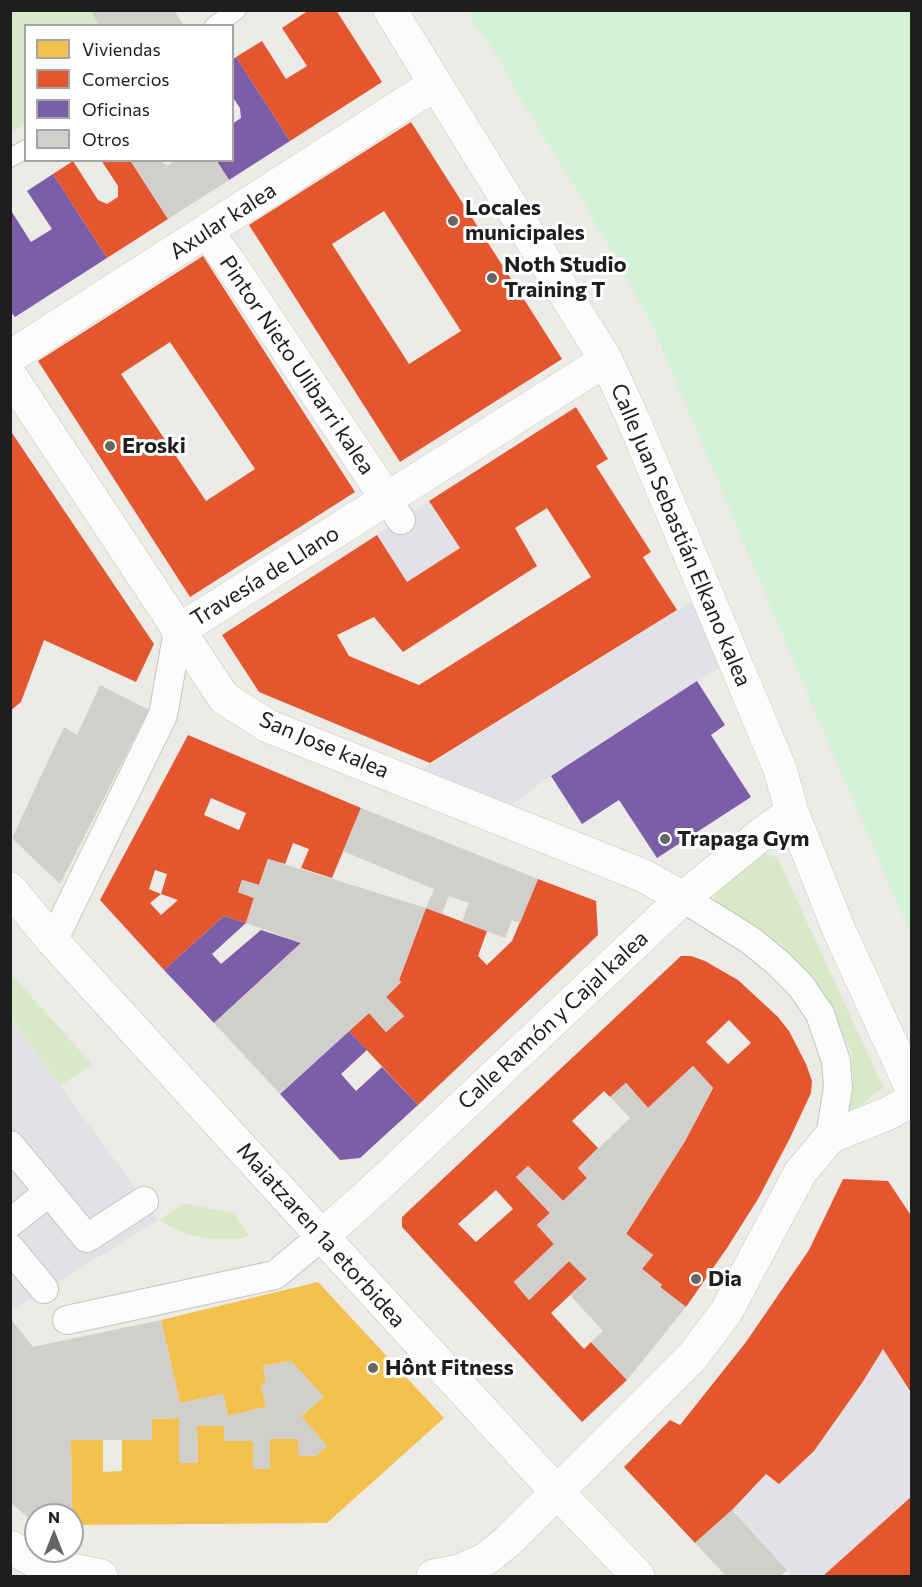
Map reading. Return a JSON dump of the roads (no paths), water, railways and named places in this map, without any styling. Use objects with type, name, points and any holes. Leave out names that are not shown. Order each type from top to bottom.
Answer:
[{"type":"street","name":"Calle Juan Sebastián Elkano kalea","points":[[390,10],[606,360],[780,769],[792,812],[838,930],[912,1089]]},
{"type":"street","name":"Axular kalea","points":[[10,357],[435,84]]},
{"type":"street","name":"Pintor Nieto Ulibarri kalea","points":[[206,231],[394,509]]},
{"type":"street","name":"Travesía de Llano","points":[[53,941],[164,715],[178,631],[394,509],[606,360]]},
{"type":"street","name":"San Jose kalea","points":[[10,375],[224,698],[268,726],[644,876],[682,898]]},
{"type":"street","name":"Calle Ramón y Cajal kalea","points":[[322,1236],[682,898],[792,812]]},
{"type":"street","name":"Maiatzaren 1a etorbidea","points":[[10,889],[53,941],[322,1236],[558,1493],[638,1576]]},
{"type":"street","points":[[682,898],[750,940],[777,962],[801,986],[820,1014],[836,1061],[838,1087],[830,1137]]},
{"type":"street","points":[[433,1576],[459,1571],[486,1559],[508,1541],[693,1356],[726,1312],[800,1173],[830,1137],[889,1113],[912,1100]]},
{"type":"street","points":[[10,1145],[87,1238],[144,1201]]},
{"type":"street","points":[[10,1223],[49,1192]]},
{"type":"street","points":[[67,1320],[275,1275],[322,1236]]},
{"type":"street","points":[[10,1248],[44,1289]]},
{"type":"street","points":[[10,1547],[39,1563],[101,1576]]},
{"type":"lane","points":[[217,24],[237,10]]},
{"type":"lane","points":[[10,158],[24,150]]},
{"type":"place","name":"Locales municipales","points":[[453,221]]},
{"type":"place","name":"Noth Studio Training T","points":[[492,278]]},
{"type":"place","name":"Eroski","points":[[110,446]]},
{"type":"place","name":"Trapaga Gym","points":[[665,839]]},
{"type":"place","name":"Dia","points":[[696,1279]]},
{"type":"place","name":"Hônt Fitness","points":[[373,1368]]}]
